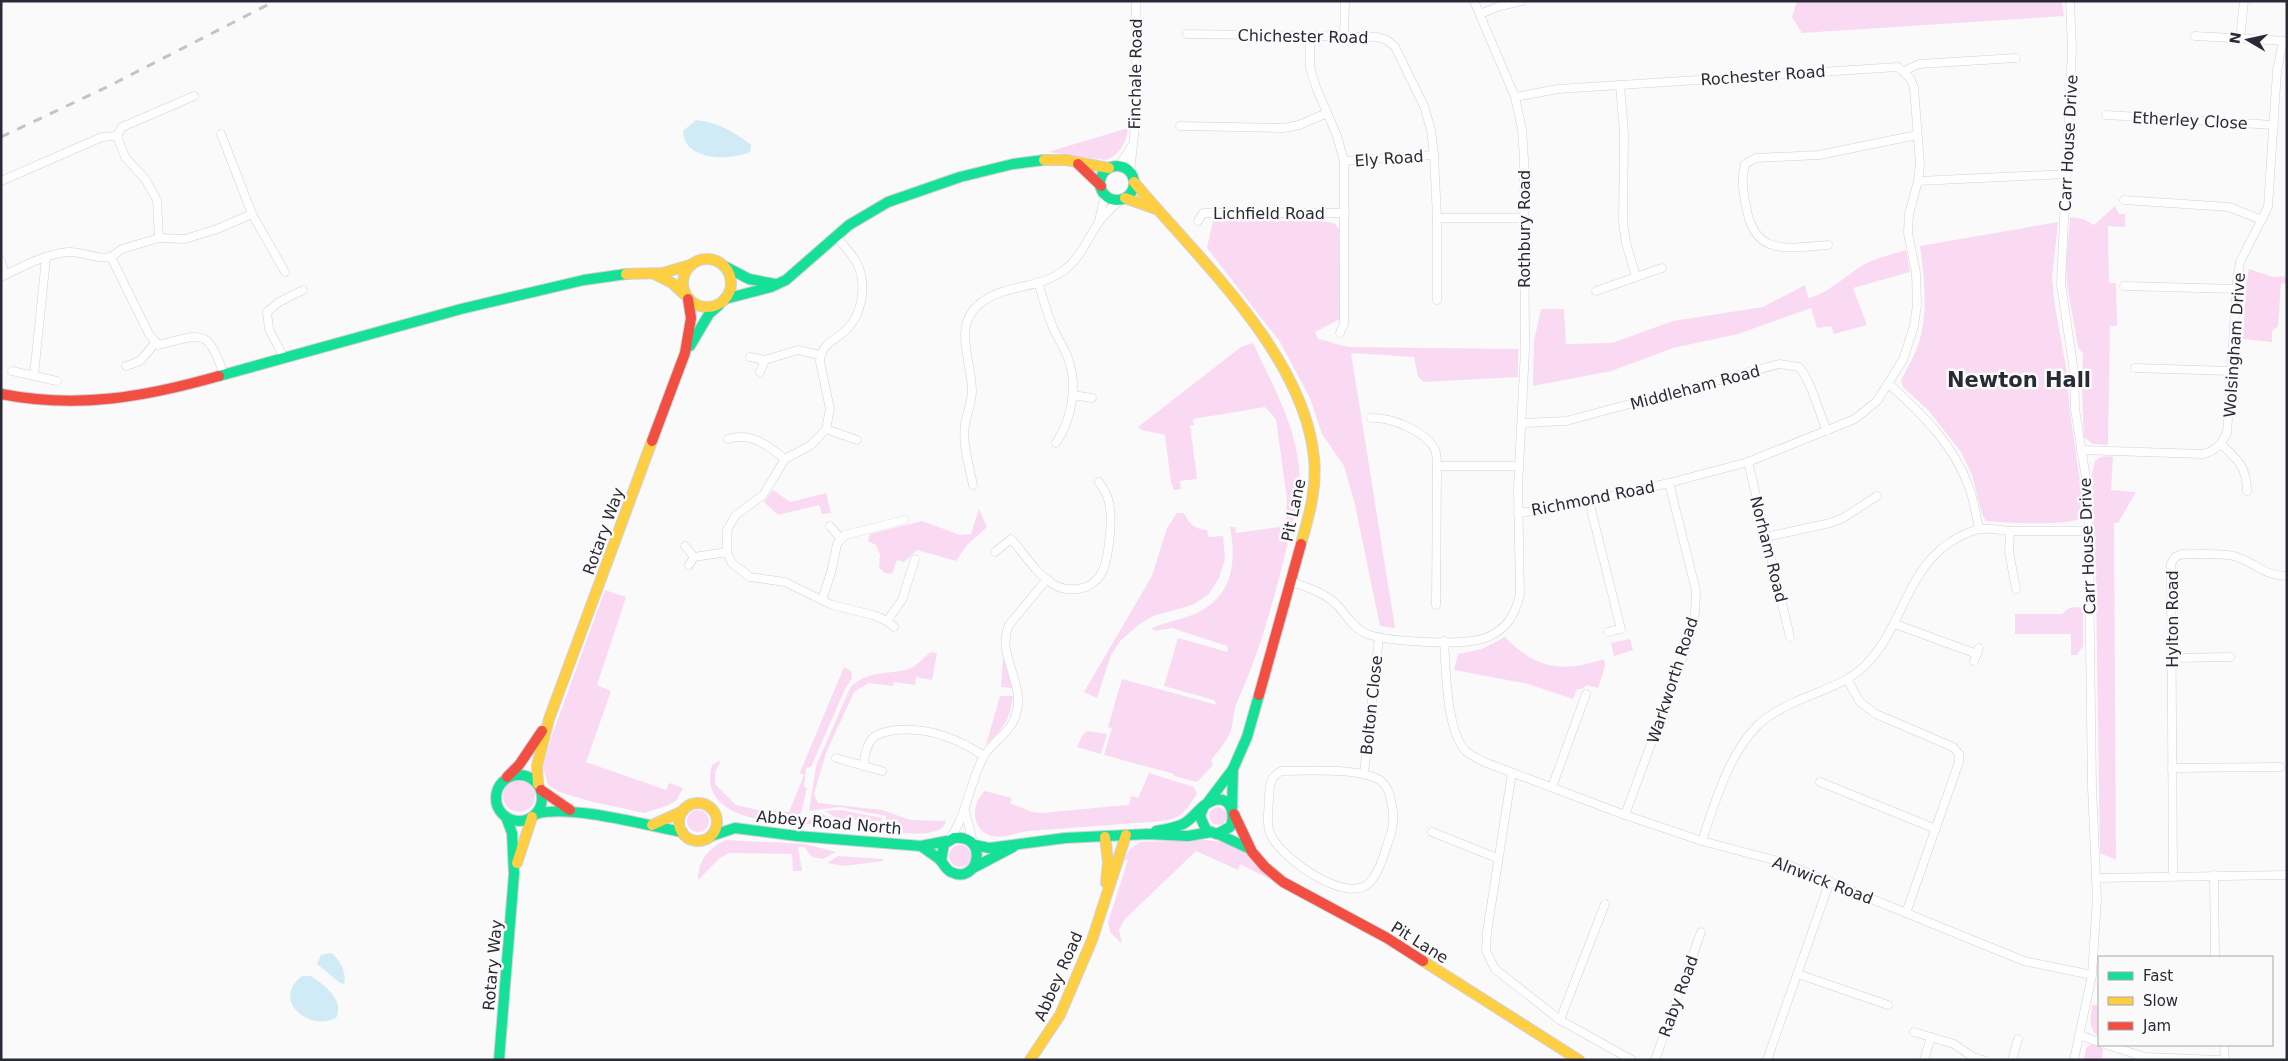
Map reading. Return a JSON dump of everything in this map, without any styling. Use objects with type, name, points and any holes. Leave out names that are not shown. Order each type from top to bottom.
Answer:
[{"type":"street","name":"Finchale Road","points":[[1130,172],[1131,146],[1135,127],[1136,1]]},
{"type":"street","points":[[1344,37],[1345,1]]},
{"type":"street","name":"Rothbury Road","points":[[1291,582],[1322,593],[1336,604],[1355,626],[1379,638],[1472,641],[1499,631],[1516,610],[1520,594],[1518,513],[1525,350],[1522,129],[1515,97],[1474,1]]},
{"type":"street","points":[[1480,14],[1500,6],[1522,1]]},
{"type":"street","name":"Carr House Drive","points":[[2070,1],[2072,49],[2060,284],[2073,366],[2075,409],[2088,491],[2090,704],[2096,878],[2096,941],[2092,976],[2074,1060]]},
{"type":"street","points":[[2240,39],[2244,1]]},
{"type":"street","name":"Chichester Road","points":[[1187,34],[1377,37],[1387,40],[1395,47],[1424,106],[1431,130],[1437,218],[1437,300]]},
{"type":"street","points":[[2195,36],[2285,41]]},
{"type":"street","name":"Lichfield Road","points":[[1310,37],[1310,68],[1337,136],[1344,162],[1344,324],[1340,332]]},
{"type":"street","name":"Wolsingham Drive","points":[[2221,444],[2227,433],[2236,289],[2240,262],[2268,207],[2277,71],[2285,41]]},
{"type":"street","name":"Rochester Road","points":[[1515,97],[1558,89],[1890,67],[1904,71],[1919,64],[2016,58]]},
{"type":"street","points":[[1669,483],[1748,462],[1855,419],[1877,400],[1888,384],[1906,352],[1915,318],[1916,273],[1908,233],[1908,214],[1918,182],[1920,164],[1914,88],[1910,78],[1904,71]]},
{"type":"street","points":[[1620,85],[1624,133],[1623,222],[1626,243],[1636,277]]},
{"type":"street","points":[[159,238],[157,200],[145,178],[125,157],[117,136],[122,127],[194,96]]},
{"type":"street","points":[[1180,126],[1284,128],[1299,125],[1327,113]]},
{"type":"street","name":"Etherley Close","points":[[2106,116],[2274,125]]},
{"type":"street","points":[[221,134],[252,214],[285,272]]},
{"type":"street","points":[[1828,245],[1788,248],[1770,245],[1756,236],[1748,220],[1741,178],[1745,164],[1756,158],[1820,155],[1917,135]]},
{"type":"street","points":[[1,181],[102,137],[117,136]]},
{"type":"street","name":"Finchale Road","points":[[1114,167],[1131,146]]},
{"type":"street","name":"Ely Road","points":[[1344,162],[1434,155]]},
{"type":"street","points":[[656,275],[672,283],[686,297],[703,307],[776,284],[794,275],[836,236],[872,210],[936,185],[1029,161],[1054,159],[1078,164],[1114,167],[1130,172],[1134,182],[1130,194],[1122,199],[1099,223],[1084,249],[1072,263],[1053,277],[993,295],[980,304],[967,322],[965,342],[972,388],[964,439],[973,484]]},
{"type":"street","points":[[1078,164],[1109,198],[1122,199],[1156,209]]},
{"type":"street","points":[[1099,223],[1103,190],[1102,176],[1114,167]]},
{"type":"street","points":[[1918,182],[2067,174]]},
{"type":"street","name":"Pit Lane","points":[[1134,182],[1270,343],[1285,368],[1305,414],[1314,443],[1316,486],[1247,738],[1234,768]]},
{"type":"street","points":[[2124,200],[2229,207],[2262,220]]},
{"type":"street","name":"Lichfield Road","points":[[1198,222],[1203,213],[1345,214]]},
{"type":"street","points":[[1,261],[3,276],[29,263],[69,252],[101,259],[111,257],[122,249],[159,238],[185,239],[217,229],[252,214]]},
{"type":"street","points":[[1437,218],[1524,218]]},
{"type":"street","points":[[836,236],[857,264],[863,284],[859,312],[853,322],[846,331],[828,344],[820,355],[830,409],[826,429],[811,445],[785,459],[763,495],[746,506],[730,522],[726,540],[727,552],[732,563],[750,577],[785,582],[822,600],[887,621],[894,627]]},
{"type":"street","points":[[111,257],[149,334],[158,345],[196,336],[206,339],[216,351],[224,375]]},
{"type":"street","points":[[34,375],[46,258]]},
{"type":"street","points":[[1,394],[63,402],[101,401],[139,396],[550,287],[606,276],[656,275],[680,270],[706,258],[725,266],[736,275],[750,280],[776,284]]},
{"type":"street","points":[[686,297],[682,279],[690,265]]},
{"type":"street","points":[[722,302],[730,292],[731,283],[730,274],[725,266]]},
{"type":"street","points":[[1596,291],[1662,268]]},
{"type":"street","points":[[1038,282],[1048,315],[1070,363],[1073,378],[1072,395],[1066,423],[1056,443]]},
{"type":"street","points":[[2124,286],[2236,289]]},
{"type":"street","points":[[284,358],[269,328],[267,312],[279,302],[303,290]]},
{"type":"street","name":"Rotary Way","points":[[539,787],[537,766],[549,719],[685,353],[691,318],[686,297]]},
{"type":"street","name":"Rotary Way","points":[[685,353],[709,314],[722,302]]},
{"type":"street","points":[[126,366],[140,361],[156,342]]},
{"type":"street","points":[[750,357],[765,360],[798,350],[820,355]]},
{"type":"street","points":[[760,372],[765,360]]},
{"type":"street","name":"Middleham Road","points":[[1522,423],[1566,421],[1784,364],[1800,367],[1807,376],[1815,403],[1827,431]]},
{"type":"street","points":[[2135,368],[2231,371]]},
{"type":"street","points":[[12,371],[57,381]]},
{"type":"street","points":[[1888,384],[1916,409],[1948,445],[1961,467],[1970,489],[1979,529]]},
{"type":"street","points":[[1072,395],[1092,398]]},
{"type":"street","points":[[1371,418],[1384,417],[1394,420],[1428,441],[1436,451],[1438,466],[1436,605]]},
{"type":"street","points":[[743,427],[744,436]]},
{"type":"street","points":[[826,429],[857,440]]},
{"type":"street","points":[[728,439],[744,436],[765,443],[785,459]]},
{"type":"street","points":[[2081,450],[2203,454],[2212,452],[2221,444],[2240,462],[2247,482],[2247,491]]},
{"type":"street","name":"Norham Road","points":[[1748,462],[1790,637]]},
{"type":"street","points":[[1438,466],[1519,466]]},
{"type":"street","name":"Richmond Road","points":[[1518,513],[1563,507],[1669,483]]},
{"type":"street","name":"Warkworth Road","points":[[1625,816],[1689,640],[1695,613],[1696,591],[1669,483]]},
{"type":"street","points":[[995,552],[1011,538],[1047,579],[1064,588],[1081,589],[1096,581],[1101,574],[1111,524],[1109,501],[1105,485]]},
{"type":"street","points":[[1766,537],[1830,523],[1843,518],[1877,496]]},
{"type":"street","points":[[1589,501],[1621,629],[1608,632]]},
{"type":"street","points":[[822,600],[832,569],[835,550],[845,535],[904,520]]},
{"type":"street","points":[[830,526],[841,539]]},
{"type":"street","points":[[1702,841],[1722,784],[1738,751],[1757,726],[1773,714],[1795,702],[1847,679],[1870,662],[1895,624],[1909,589],[1923,566],[1941,548],[1959,537],[1979,529],[2089,531]]},
{"type":"street","points":[[2010,531],[2009,552],[2016,589]]},
{"type":"street","points":[[685,546],[694,557]]},
{"type":"street","points":[[688,565],[694,557],[727,552]]},
{"type":"street","name":"Hylton Road","points":[[2173,876],[2171,564],[2175,557],[2182,554],[2235,556],[2263,572],[2287,576]]},
{"type":"street","points":[[887,621],[902,600],[915,559]]},
{"type":"street","points":[[1016,846],[965,874],[950,872],[941,861],[940,853],[965,811],[984,756],[1010,727],[1018,705],[1018,695],[1005,648],[1005,634],[1009,626],[1047,579]]},
{"type":"street","points":[[1895,624],[1977,654]]},
{"type":"street","name":"Bolton Close","points":[[1364,773],[1379,638]]},
{"type":"street","name":"Alnwick Road","points":[[1444,641],[1453,723],[1466,752],[1484,762],[1625,816],[1702,841],[1782,862],[2024,961],[2092,976]]},
{"type":"street","points":[[2172,658],[2230,656]]},
{"type":"street","points":[[1847,679],[1860,702],[1876,714],[1953,747],[1959,754],[1959,762],[1906,913]]},
{"type":"street","points":[[1552,787],[1586,694]]},
{"type":"street","name":"Rotary Way","points":[[506,778],[535,742],[549,719]]},
{"type":"street","points":[[863,766],[869,744],[875,736],[891,731],[909,729],[940,734],[966,745],[984,756]]},
{"type":"street","points":[[836,758],[882,771]]},
{"type":"street","points":[[2172,768],[2280,767]]},
{"type":"street","points":[[1148,834],[1185,823],[1206,804],[1234,768]]},
{"type":"street","points":[[948,841],[958,837],[967,838],[974,844],[989,848],[1016,846],[1065,838],[1148,834],[1188,836],[1214,833],[1230,828],[1233,811],[1231,792],[1234,768]]},
{"type":"street","name":"Bolton Close","points":[[1281,771],[1364,773],[1382,782],[1389,791],[1394,820],[1392,832],[1376,874],[1362,888],[1355,888],[1317,878],[1305,871],[1283,851],[1272,837],[1268,825],[1270,781],[1275,774],[1281,771]]},
{"type":"street","points":[[1512,773],[1487,932],[1486,951],[1495,969],[1560,1020],[1632,1060]]},
{"type":"street","points":[[571,810],[526,776],[519,774],[506,778],[499,785],[496,794],[496,803],[500,811],[506,818],[515,821],[524,821],[546,811],[571,810],[682,832],[693,840],[700,841],[711,836],[717,823],[714,812],[709,806],[700,803],[693,804],[683,811],[652,825]]},
{"type":"street","points":[[1820,782],[1936,829]]},
{"type":"street","points":[[534,816],[542,802],[539,787]]},
{"type":"street","points":[[1214,833],[1201,821],[1206,804],[1213,800],[1224,801],[1233,811]]},
{"type":"street","points":[[682,832],[679,823],[683,811]]},
{"type":"street","points":[[965,811],[978,857],[975,867]]},
{"type":"street","name":"Pit Lane","points":[[1233,811],[1248,848],[1272,874],[1283,882],[1387,938],[1580,1060]]},
{"type":"street","name":"Abbey Road North","points":[[714,812],[735,828]]},
{"type":"street","name":"Rotary Way","points":[[514,874],[528,826],[534,816]]},
{"type":"street","name":"Rotary Way","points":[[500,1060],[514,874],[512,833],[506,818]]},
{"type":"street","name":"Abbey Road North","points":[[711,836],[735,828],[797,836],[921,846],[948,841]]},
{"type":"street","points":[[1432,832],[1498,858]]},
{"type":"street","name":"Pit Lane","points":[[1214,833],[1248,848]]},
{"type":"street","name":"Abbey Road","points":[[1030,1060],[1060,1015],[1092,940],[1126,835]]},
{"type":"street","name":"Abbey Road","points":[[1104,900],[1108,868],[1105,837]]},
{"type":"street","name":"Abbey Road North","points":[[921,846],[941,861]]},
{"type":"street","points":[[2096,878],[2287,874]]},
{"type":"street","points":[[2214,875],[2214,956]]},
{"type":"street","points":[[1767,1060],[1830,881]]},
{"type":"street","points":[[1560,1020],[1605,904]]},
{"type":"street","name":"Raby Road","points":[[1655,1060],[1701,932]]},
{"type":"street","points":[[1798,974],[1888,1005]]},
{"type":"street","points":[[1914,1032],[1954,1044],[1973,1057],[1983,1060]]},
{"type":"street","points":[[2079,1035],[2098,1042]]},
{"type":"street","points":[[1924,1060],[1931,1037]]},
{"type":"street","points":[[2012,1060],[2018,1039]]},
{"type":"street","points":[[2110,1046],[2145,1058],[2219,1060]]},
{"type":"street","points":[[2224,1046],[2225,1060]]},
{"type":"shaded area","points":[[1797,1],[2062,1],[2064,16],[1802,33],[1792,17]]},
{"type":"shaded area","points":[[1128,128],[1122,147],[1115,155],[1106,160],[1048,152]]},
{"type":"shaded area","points":[[2115,206],[2119,214],[2125,214],[2125,227],[2108,226],[2109,283],[2116,283],[2117,326],[2110,326],[2108,445],[2093,444],[2084,437],[2083,354],[2078,347],[2067,285],[2066,267],[2070,217],[2083,219],[2094,225]]},
{"type":"shaded area","points":[[1213,221],[1321,221],[1334,223],[1339,229],[1340,319],[1315,332],[1318,339],[1351,347],[1518,349],[1518,377],[1424,382],[1418,377],[1414,357],[1351,353],[1395,628],[1380,626],[1355,505],[1344,466],[1322,434],[1310,398],[1280,342],[1207,248]]},
{"type":"shaded area","points":[[2058,222],[2052,278],[2067,373],[2070,413],[2082,495],[2082,518],[2074,521],[2050,523],[1986,521],[1982,514],[1972,475],[1961,452],[1929,411],[1903,387],[1901,381],[1920,339],[1924,316],[1925,293],[1920,246]]},
{"type":"shaded area","points":[[1906,250],[1910,272],[1853,288],[1867,325],[1834,334],[1831,326],[1817,328],[1811,308],[1738,334],[1673,348],[1611,371],[1533,386],[1534,341],[1541,309],[1564,309],[1566,344],[1612,343],[1673,321],[1763,307],[1805,285],[1808,298],[1824,292],[1869,262]]},
{"type":"shaded area","points":[[2249,269],[2273,277],[2287,276],[2287,284],[2281,283],[2278,326],[2272,331],[2272,342],[2243,339],[2246,284]]},
{"type":"shaded area","points":[[1253,343],[1293,435],[1299,467],[1299,494],[1266,626],[1236,706],[1230,732],[1211,760],[1213,765],[1197,782],[1104,755],[1112,728],[1108,727],[1122,679],[1217,705],[1214,700],[1164,686],[1178,638],[1228,652],[1227,646],[1172,628],[1155,631],[1151,628],[1192,615],[1216,600],[1229,579],[1232,567],[1233,555],[1230,527],[1235,527],[1236,533],[1280,527],[1286,519],[1287,500],[1276,419],[1265,407],[1193,419],[1194,425],[1190,425],[1197,479],[1180,481],[1181,489],[1174,490],[1171,483],[1165,435],[1142,430],[1138,427],[1241,347]]},
{"type":"shaded area","points":[[2100,457],[2113,457],[2111,490],[2136,492],[2118,523],[2114,523],[2116,860],[2100,853],[2096,590],[2092,474],[2095,461]]},
{"type":"shaded area","points":[[773,490],[790,502],[826,493],[831,513],[822,514],[819,505],[778,515],[764,502]]},
{"type":"shaded area","points":[[979,509],[987,527],[966,546],[956,561],[917,550],[904,562],[897,560],[892,574],[885,573],[879,568],[880,555],[876,545],[868,541],[870,534],[922,521],[960,535],[971,534]]},
{"type":"shaded area","points":[[1177,513],[1184,513],[1193,525],[1207,530],[1208,537],[1223,536],[1225,559],[1219,578],[1208,595],[1192,605],[1153,616],[1138,625],[1120,641],[1111,655],[1097,698],[1084,692],[1152,576],[1167,528]]},
{"type":"shaded area","points":[[605,590],[626,597],[597,685],[611,691],[586,762],[666,790],[669,783],[683,788],[676,801],[644,813],[589,801],[559,792],[548,785],[543,767],[552,735]]},
{"type":"shaded area","points":[[2069,608],[2083,608],[2083,646],[2077,655],[2071,655],[2071,634],[2015,634],[2015,614],[2062,614]]},
{"type":"shaded area","points":[[1505,637],[1528,656],[1550,665],[1562,667],[1575,666],[1604,659],[1605,666],[1598,688],[1587,685],[1582,689],[1577,689],[1573,699],[1528,684],[1454,670],[1458,654],[1482,649]]},
{"type":"shaded area","points":[[1630,639],[1633,650],[1614,656],[1611,643]]},
{"type":"shaded area","points":[[931,652],[937,653],[932,680],[916,677],[915,685],[894,682],[893,686],[869,683],[854,692],[826,753],[814,794],[818,803],[882,810],[910,820],[946,821],[941,828],[919,834],[905,833],[855,824],[885,824],[886,816],[840,807],[809,811],[816,766],[850,688],[863,678],[912,668]]},
{"type":"shaded area","points":[[1003,656],[1012,688],[1001,687]]},
{"type":"shaded area","points":[[844,667],[851,671],[852,678],[845,689],[811,767],[806,768],[804,787],[807,788],[801,813],[795,817],[797,821],[807,822],[816,814],[823,814],[835,823],[798,824],[753,818],[734,811],[719,801],[711,785],[712,765],[721,760],[715,772],[715,784],[736,805],[758,810],[789,812],[804,775],[800,773],[801,770]]},
{"type":"shaded area","points":[[1000,696],[1013,696],[1010,712],[1005,724],[986,745]]},
{"type":"shaded area","points":[[1087,731],[1107,734],[1101,754],[1077,747],[1082,736]]},
{"type":"shaded area","points":[[1149,773],[1194,787],[1197,794],[1180,815],[1162,821],[1029,831],[997,837],[985,833],[976,822],[975,809],[977,802],[985,791],[1012,798],[1010,803],[1032,812],[1041,813],[1129,805],[1131,796],[1138,798]]},
{"type":"shaded area","points":[[519,780],[530,785],[535,796],[530,807],[519,812],[508,807],[503,796],[508,785]]},
{"type":"shaded area","points":[[1218,807],[1224,810],[1227,816],[1224,822],[1218,825],[1212,822],[1209,816],[1212,810]]},
{"type":"shaded area","points":[[698,810],[706,813],[709,821],[706,829],[698,832],[690,829],[687,821],[690,813]]},
{"type":"shaded area","points":[[841,810],[882,818],[881,821],[838,819],[825,811]]},
{"type":"shaded area","points":[[726,840],[805,844],[836,852],[823,859],[812,857],[804,847],[798,847],[802,871],[793,871],[792,854],[729,853],[720,858],[698,880],[698,873],[705,856],[714,847]]},
{"type":"shaded area","points":[[1205,840],[1228,844],[1244,852],[1273,881],[1240,864],[1238,870],[1196,851],[1124,920],[1119,930],[1122,944],[1110,932],[1108,922],[1128,860],[1124,859],[1130,849],[1140,842]]},
{"type":"shaded area","points":[[960,845],[968,848],[971,856],[968,864],[960,867],[952,864],[949,856],[952,848]]},
{"type":"shaded area","points":[[838,856],[883,859],[883,861],[845,866],[827,863]]},
{"type":"shaded area","points":[[2092,1005],[2098,1005],[2098,1035],[2091,1027]]},
{"type":"shaded area","points":[[2091,1044],[2103,1048],[2102,1060],[2084,1060],[2086,1048]]},
{"type":"water","points":[[696,120],[712,123],[732,132],[751,145],[750,152],[731,157],[709,156],[699,153],[685,141],[683,131]]},
{"type":"water","points":[[331,953],[342,967],[344,984],[340,983],[317,964],[321,955]]},
{"type":"water","points":[[302,976],[311,976],[332,994],[338,1005],[336,1018],[315,1021],[297,1011],[292,1004],[290,995],[293,985]]},
{"type":"railway","points":[[1,137],[109,86],[275,1]]},
{"type":"traffic: fast","points":[[725,299],[771,287],[786,280],[849,225],[888,202],[960,177],[1013,164],[1044,160]]},
{"type":"traffic: fast","points":[[1117,166],[1129,171],[1134,183],[1129,195],[1117,200],[1105,195],[1100,183],[1105,171],[1117,166]]},
{"type":"traffic: fast","points":[[726,267],[749,279],[775,284]]},
{"type":"traffic: fast","points":[[219,376],[461,309],[584,280],[626,274]]},
{"type":"traffic: fast","points":[[690,346],[709,314],[719,305]]},
{"type":"traffic: fast","points":[[1208,802],[1233,769],[1247,737],[1259,695]]},
{"type":"traffic: fast","points":[[1232,808],[1233,769]]},
{"type":"traffic: fast","points":[[514,775],[524,775],[538,785],[542,798],[538,811],[532,817],[524,821],[514,821],[500,811],[496,803],[496,793],[506,779],[514,775]]},
{"type":"traffic: fast","points":[[1156,831],[1183,824],[1202,807],[1215,800],[1225,801],[1231,808],[1232,822],[1230,827],[1217,834],[1206,830],[1200,816],[1204,806]]},
{"type":"traffic: fast","points":[[536,814],[551,812],[587,813],[682,832]]},
{"type":"traffic: fast","points":[[499,1060],[514,874],[512,833],[506,817]]},
{"type":"traffic: fast","points":[[711,836],[735,828],[797,836],[921,846],[947,841]]},
{"type":"traffic: fast","points":[[975,845],[989,848],[1065,838],[1148,834],[1188,836],[1211,832]]},
{"type":"traffic: fast","points":[[1218,834],[1248,848]]},
{"type":"traffic: fast","points":[[921,846],[938,858],[949,871],[961,874],[968,872],[974,866],[976,851],[973,844],[965,839],[954,838],[944,844],[941,861]]},
{"type":"traffic: fast","points":[[975,867],[1013,847]]},
{"type":"traffic: slow","points":[[1044,160],[1066,160],[1109,168]]},
{"type":"traffic: slow","points":[[1134,182],[1244,310],[1270,345],[1291,382],[1306,419],[1315,469],[1313,491],[1301,544]]},
{"type":"traffic: slow","points":[[1125,198],[1156,209]]},
{"type":"traffic: slow","points":[[702,259],[712,259],[721,263],[727,269],[730,274],[731,283],[730,292],[721,303],[712,307],[702,307],[693,303],[687,297],[683,288],[683,278],[687,269],[693,263],[702,259]]},
{"type":"traffic: slow","points":[[626,274],[663,273],[690,265]]},
{"type":"traffic: slow","points":[[656,275],[672,283],[684,294]]},
{"type":"traffic: slow","points":[[538,784],[537,766],[549,719],[652,441]]},
{"type":"traffic: slow","points":[[698,803],[711,809],[717,822],[711,835],[698,841],[685,835],[679,822],[685,809],[698,803]]},
{"type":"traffic: slow","points":[[652,825],[683,811]]},
{"type":"traffic: slow","points":[[517,863],[532,817]]},
{"type":"traffic: slow","points":[[1030,1060],[1060,1015],[1092,940],[1126,835]]},
{"type":"traffic: slow","points":[[1105,837],[1108,862],[1106,883]]},
{"type":"traffic: slow","points":[[1423,961],[1579,1060]]},
{"type":"traffic: jam","points":[[1078,164],[1101,186]]},
{"type":"traffic: jam","points":[[652,441],[685,353],[691,318],[688,299]]},
{"type":"traffic: jam","points":[[1,394],[57,400],[111,398],[165,390],[219,376]]},
{"type":"traffic: jam","points":[[1259,695],[1301,544]]},
{"type":"traffic: jam","points":[[507,777],[519,765],[542,731]]},
{"type":"traffic: jam","points":[[541,790],[570,810]]},
{"type":"traffic: jam","points":[[1234,814],[1252,852],[1265,867],[1283,882],[1387,938],[1423,961]]},
{"type":"district","name":"Newton Hall","points":[[2019,380]]}]
